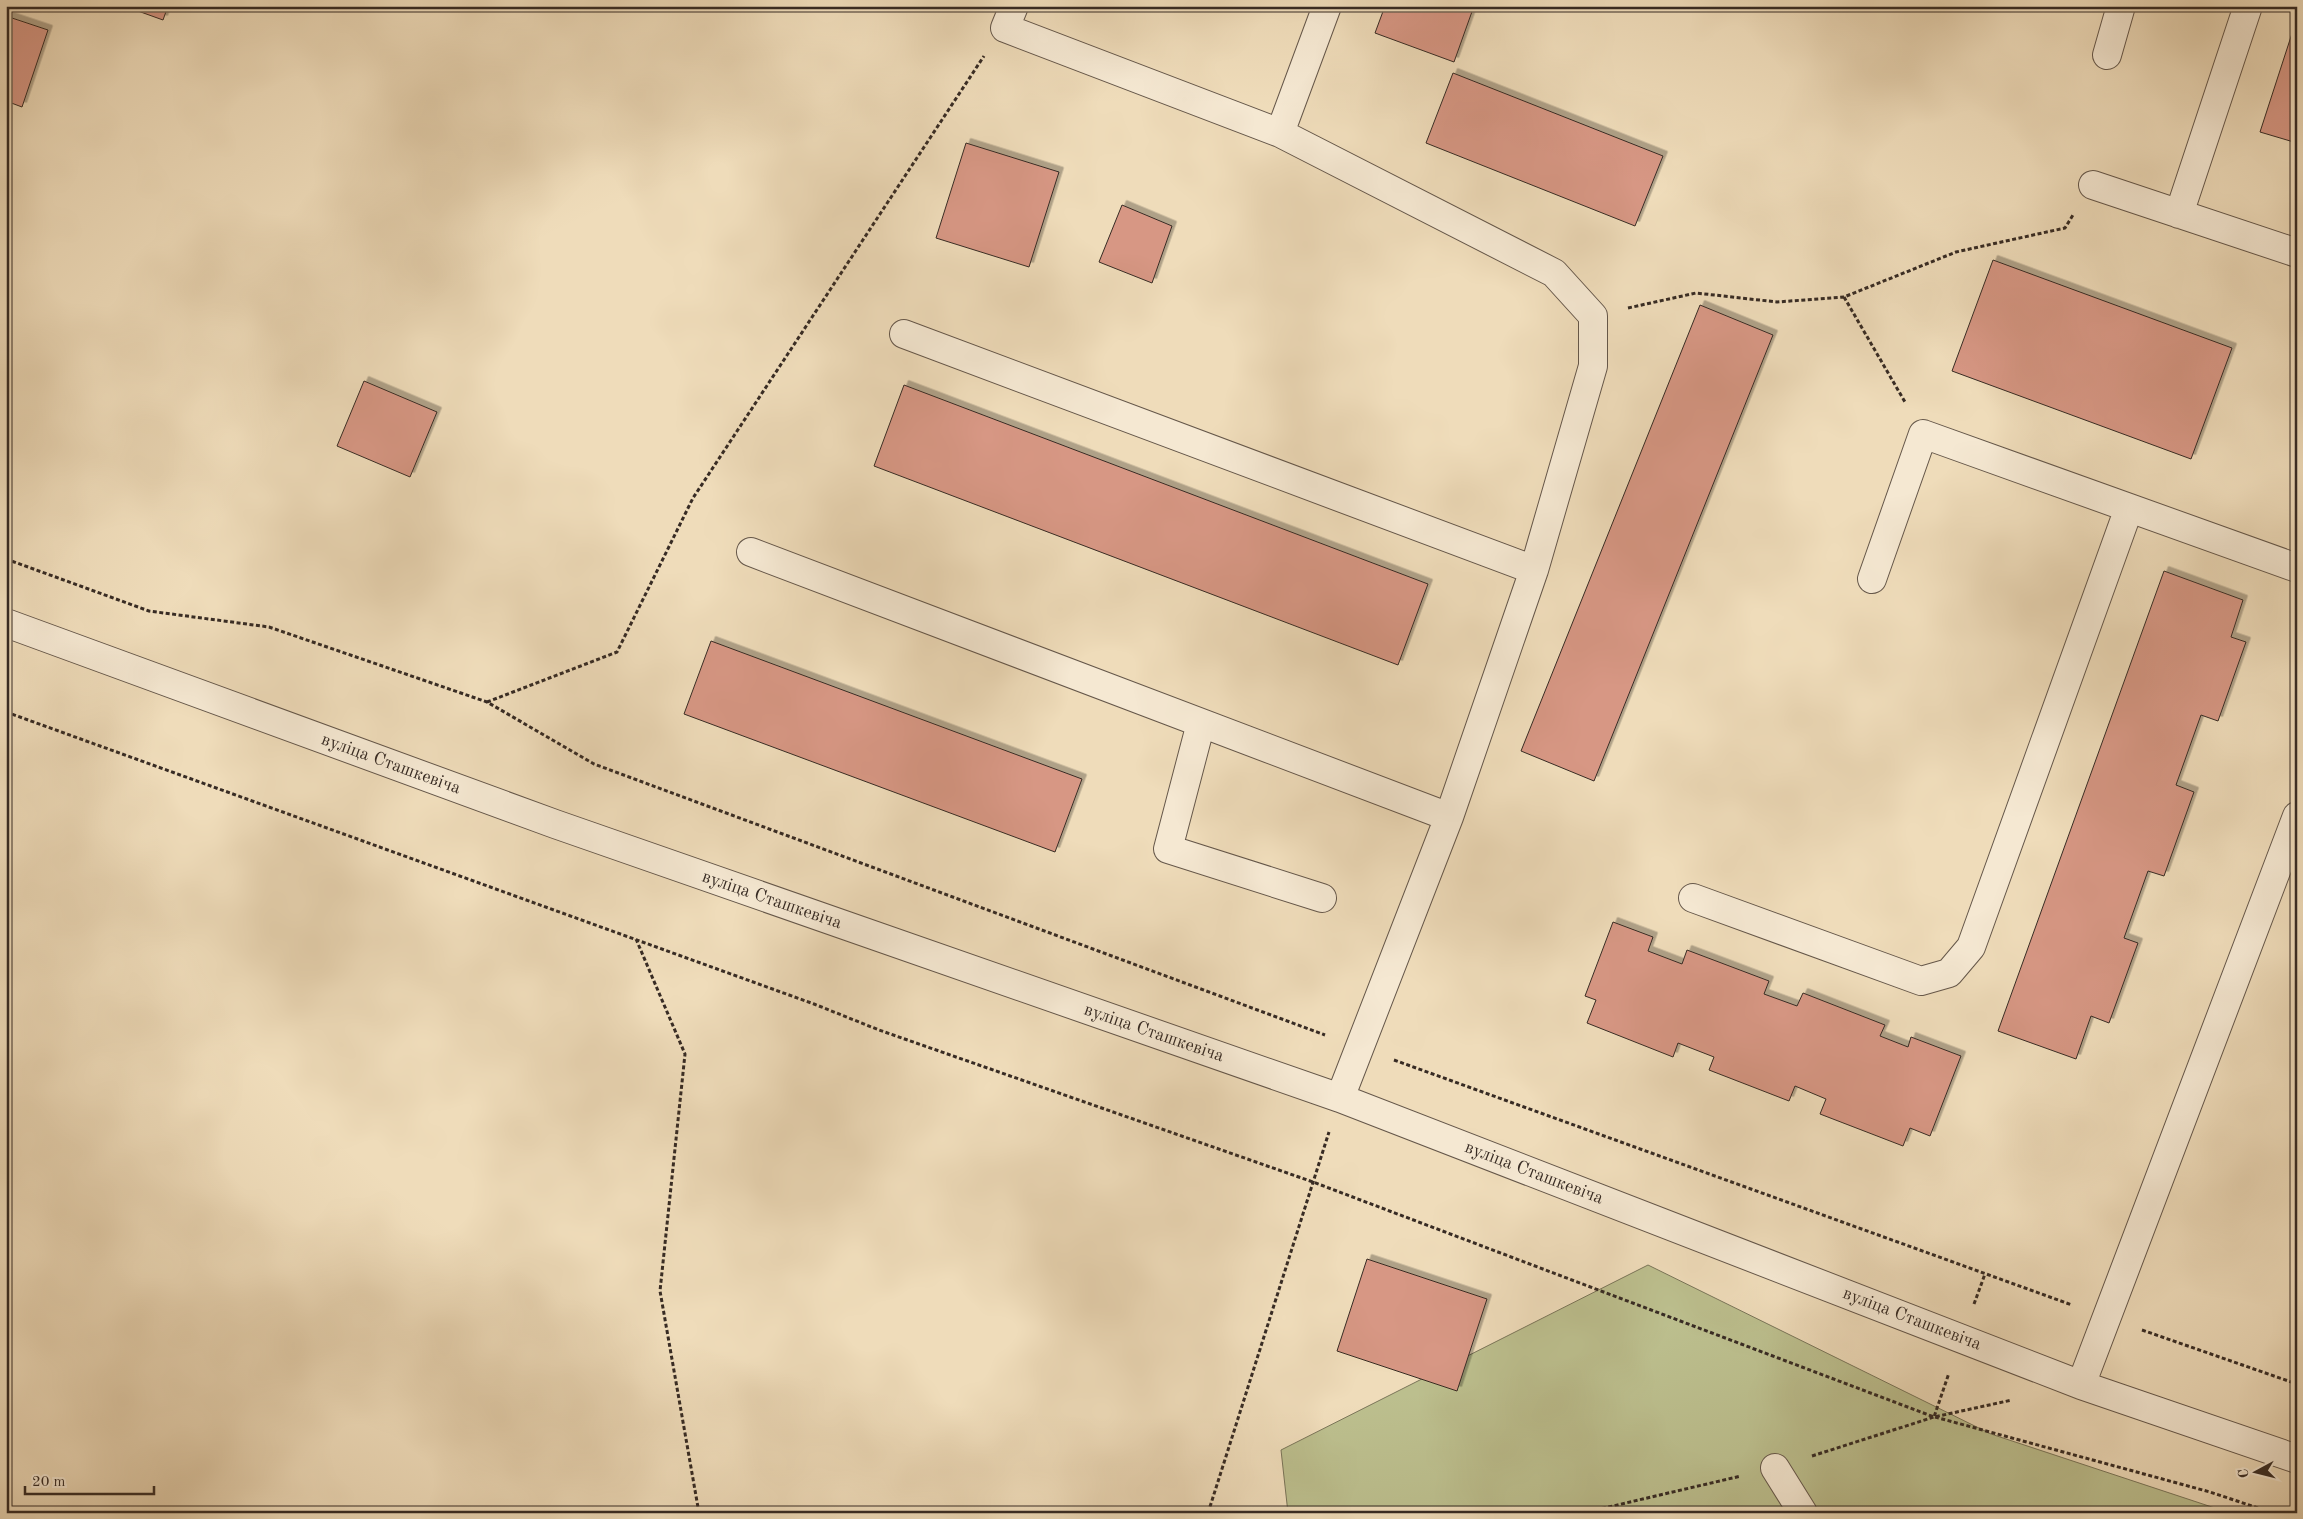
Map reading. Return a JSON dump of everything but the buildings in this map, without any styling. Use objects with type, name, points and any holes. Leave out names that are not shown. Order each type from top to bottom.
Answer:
[{"type":"street","points":[[1280,133],[1327,6]]},
{"type":"street","points":[[2107,56],[2121,6]]},
{"type":"street","points":[[2179,214],[2248,6]]},
{"type":"street","points":[[1010,17],[1280,133],[1554,273],[1593,316],[1593,366],[1534,570],[1449,817],[1340,1098]]},
{"type":"street","points":[[2093,185],[2297,253]]},
{"type":"street","points":[[904,334],[1534,570]]},
{"type":"street","points":[[1872,579],[1924,434],[2297,568]]},
{"type":"street","points":[[1693,898],[1920,981],[1949,973],[1971,947],[2129,508]]},
{"type":"street","points":[[751,552],[1449,817]]},
{"type":"street","name":"вуліца Сташкевіча","points":[[6,623],[555,824],[1340,1098],[2082,1385],[2297,1459]]},
{"type":"street","points":[[1201,723],[1168,849],[1322,898]]},
{"type":"street","points":[[2082,1385],[2297,816]]},
{"type":"street","points":[[1775,1468],[1803,1513]]},
{"type":"path","points":[[487,702],[617,652],[693,498],[1010,17]]},
{"type":"path","points":[[1593,316],[1696,293],[1777,302],[1844,297],[1956,252],[2065,228],[2093,185]]},
{"type":"path","points":[[1844,297],[1924,434]]},
{"type":"path","points":[[6,559],[149,611],[269,627],[487,702],[594,764],[1360,1048],[2107,1318],[2297,1384]]},
{"type":"path","points":[[6,712],[636,939],[814,1004],[879,1030],[1313,1182],[1934,1417],[2210,1492],[2273,1513]]},
{"type":"path","points":[[636,939],[686,1054],[660,1291],[699,1513]]},
{"type":"path","points":[[1208,1513],[1340,1098]]},
{"type":"path","points":[[1934,1417],[1985,1274]]},
{"type":"path","points":[[1934,1417],[2017,1399]]},
{"type":"green space","points":[[1648,1265],[1991,1434],[2230,1513],[1288,1513],[1281,1450]]}]
